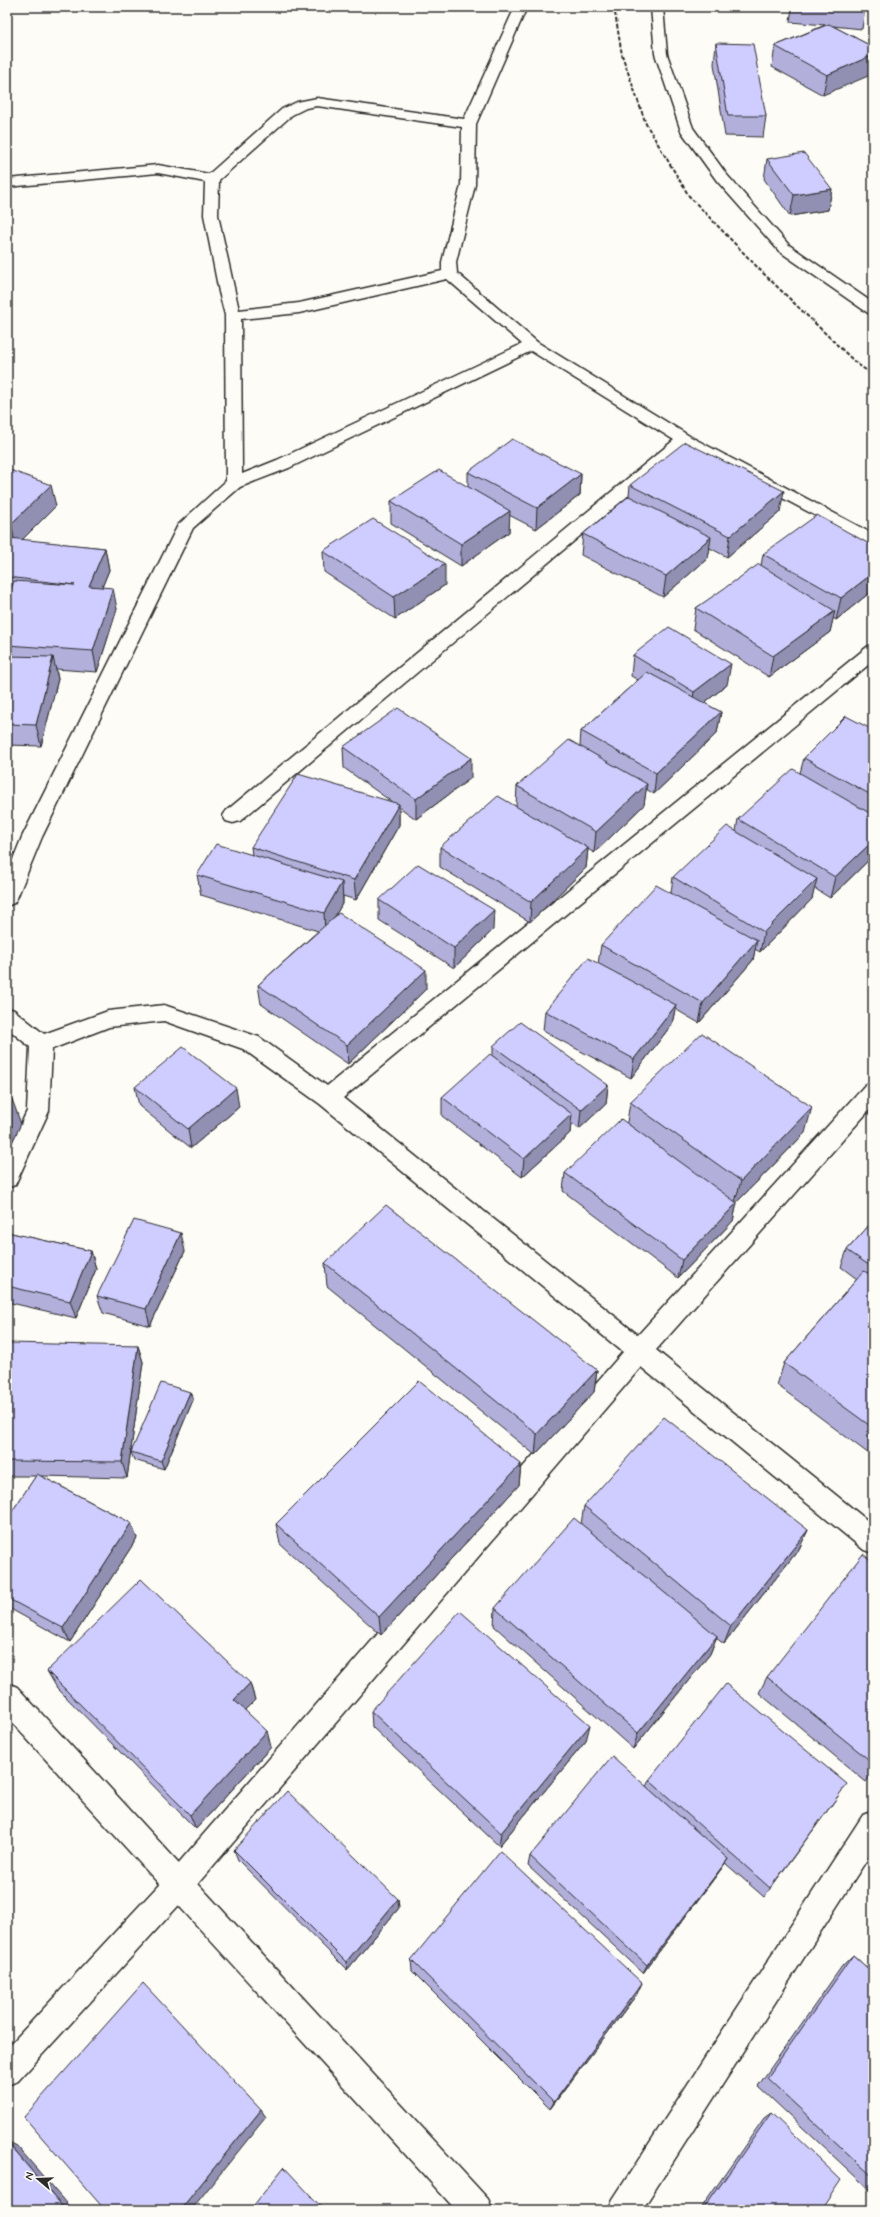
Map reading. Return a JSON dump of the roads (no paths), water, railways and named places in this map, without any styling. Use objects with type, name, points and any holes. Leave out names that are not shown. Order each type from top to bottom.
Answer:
[{"type":"street","points":[[521,7],[469,124],[468,185],[449,262],[450,274],[532,345],[685,440],[873,541]]},
{"type":"street","points":[[657,7],[661,54],[686,128],[722,178],[784,248],[873,310]]},
{"type":"street","points":[[234,483],[233,315],[226,292],[211,215],[212,179],[287,112],[302,105],[317,102],[469,124]]},
{"type":"street","points":[[7,183],[158,169],[212,179]]},
{"type":"street","points":[[233,315],[299,308],[450,274]]},
{"type":"street","points":[[7,898],[32,837],[186,525],[234,483],[283,464],[532,345]]},
{"type":"street","points":[[233,816],[685,440]]},
{"type":"street","points":[[328,1098],[873,651]]},
{"type":"street","points":[[41,1044],[108,1019],[164,1013],[252,1043],[328,1098],[873,1541]]},
{"type":"street","points":[[7,1016],[41,1044]]},
{"type":"street","points":[[7,1178],[38,1111],[41,1044]]},
{"type":"street","points":[[7,2070],[179,1884],[640,1351],[873,1091]]},
{"type":"street","points":[[7,1697],[477,2210]]},
{"type":"street","points":[[624,2210],[873,1825]]},
{"type":"railway","points":[[614,7],[622,55],[646,124],[689,196],[762,272],[856,363],[873,375]]}]
